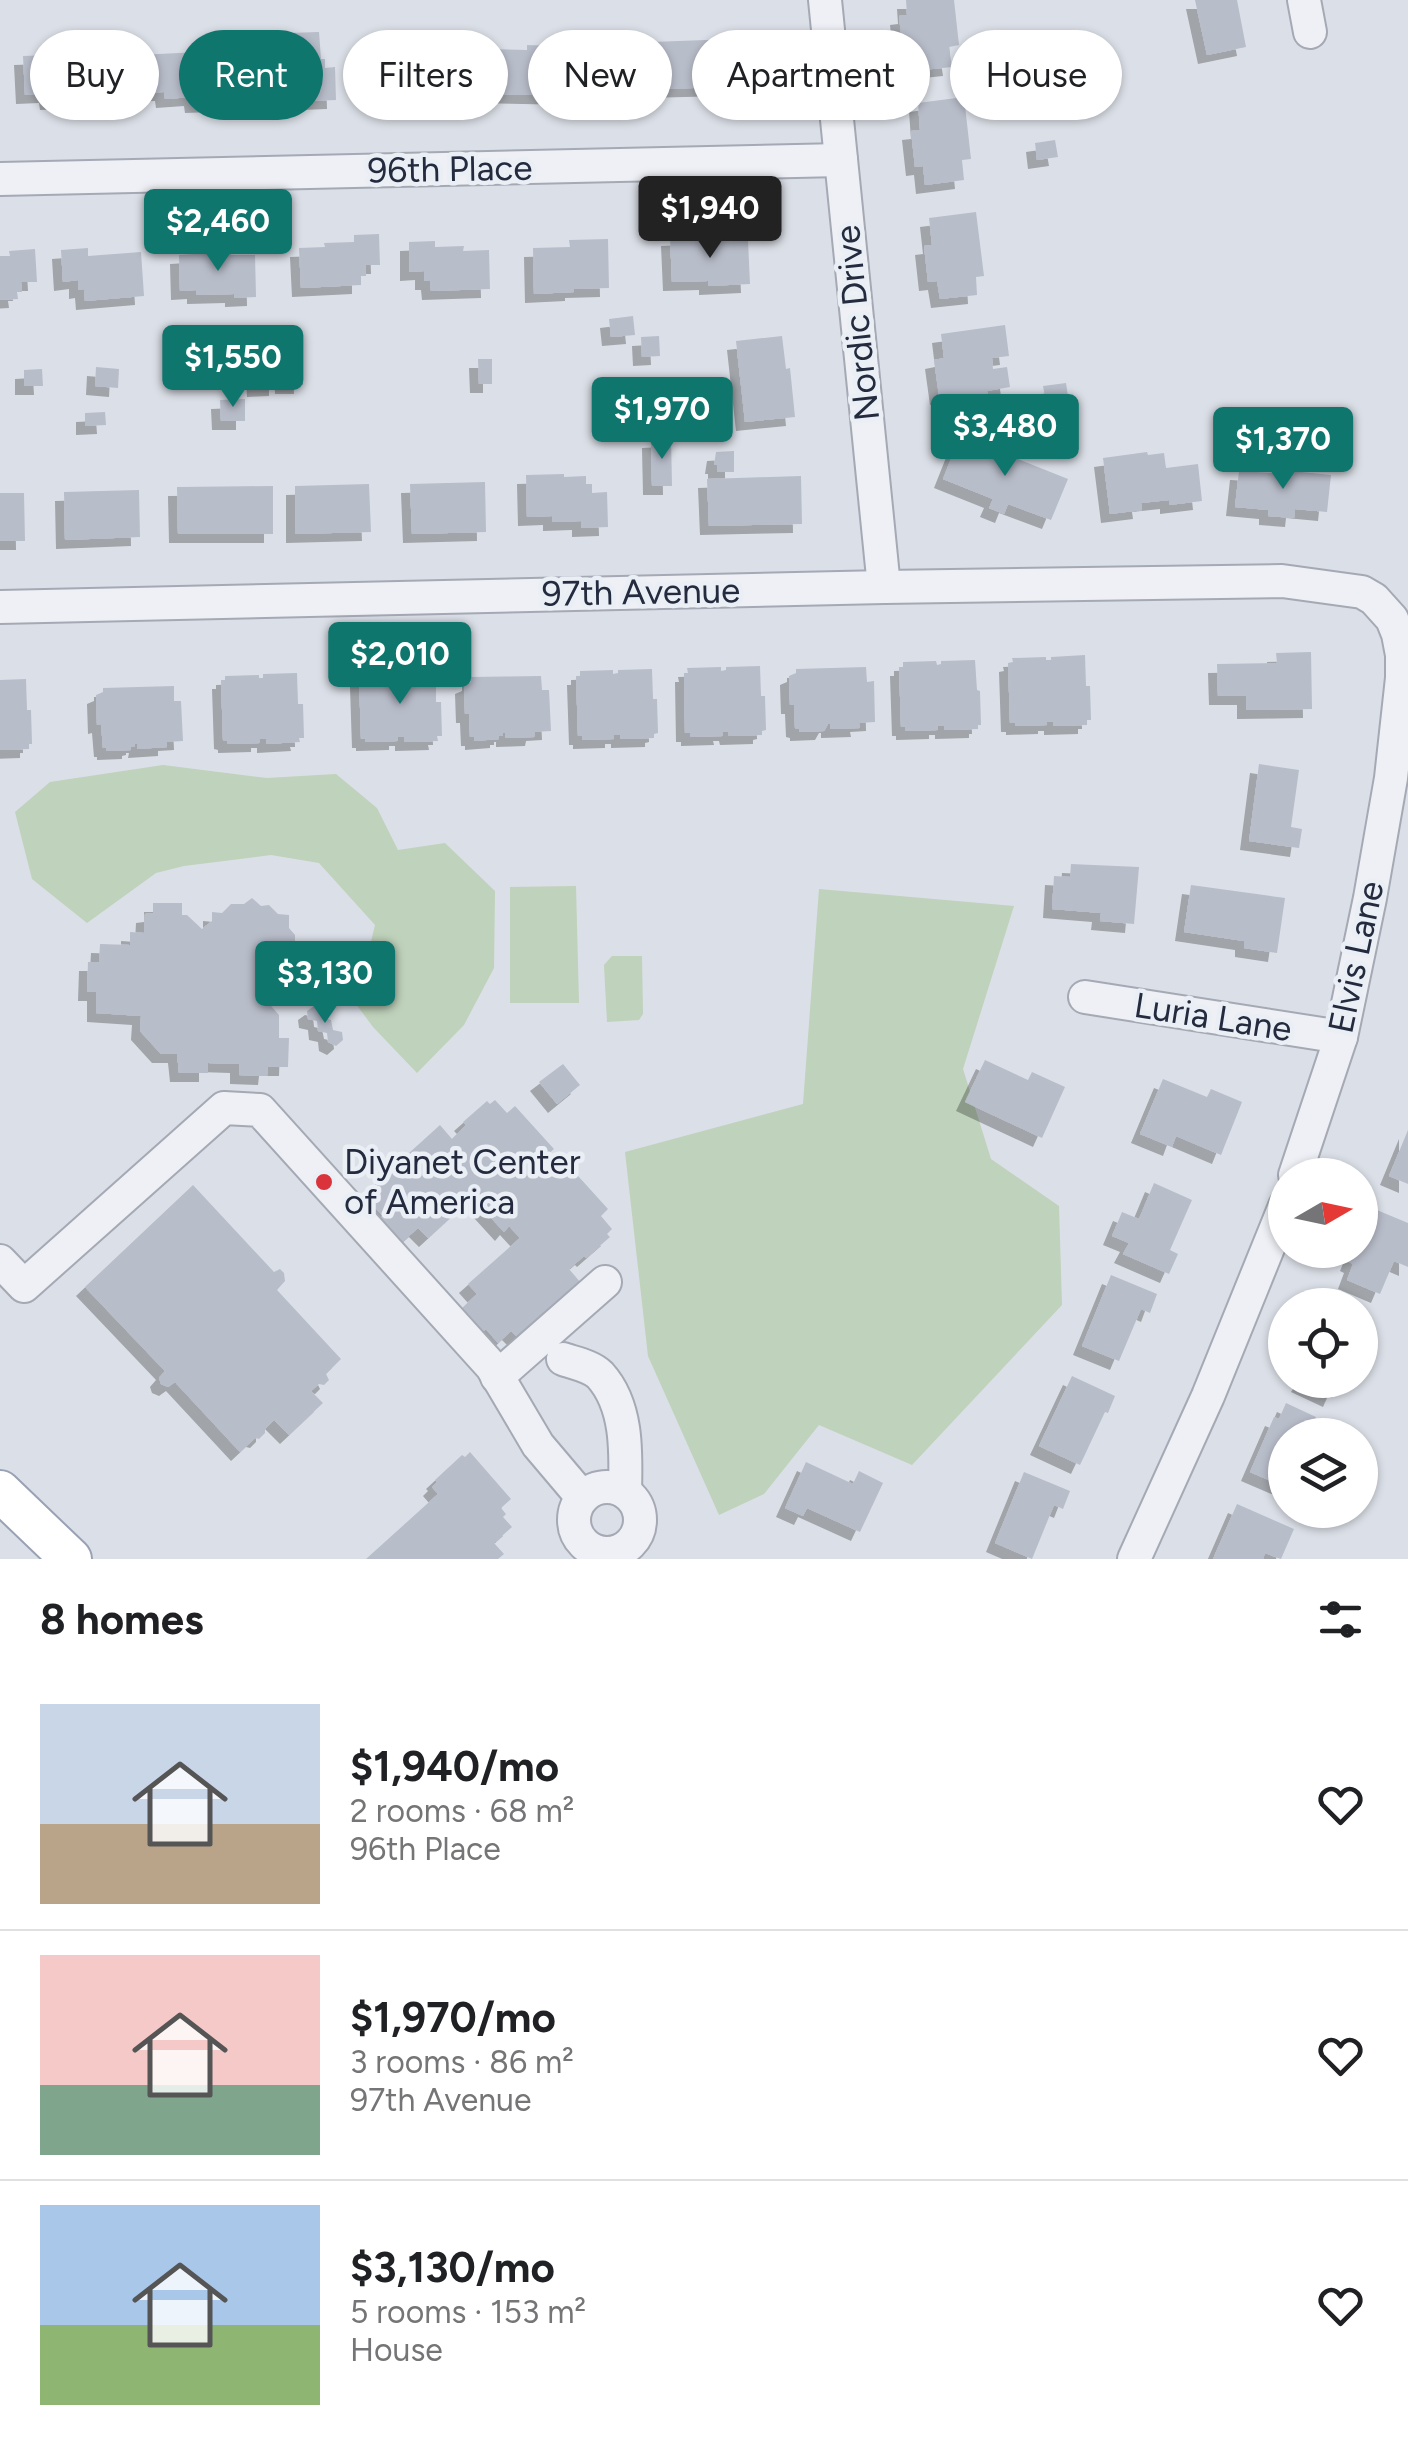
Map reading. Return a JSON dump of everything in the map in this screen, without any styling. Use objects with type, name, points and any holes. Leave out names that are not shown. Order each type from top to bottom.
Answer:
[{"type":"main road","points":[[0,1491],[71,1559]]},
{"type":"street","name":"Nordic Drive","points":[[825,0],[884,587]]},
{"type":"street","name":"96th Place","points":[[0,179],[841,160]]},
{"type":"street","name":"97th Avenue","points":[[0,607],[1282,581]]},
{"type":"street","name":"Elvis Lane","points":[[1282,581],[1343,588],[1374,599],[1392,619],[1402,655],[1391,778],[1370,898],[1341,1037],[1301,1158]]},
{"type":"street","name":"Luria Lane","points":[[1085,997],[1341,1037]]},
{"type":"street","points":[[0,1261],[24,1286],[224,1108],[260,1110],[492,1367],[538,1445],[582,1497]]},
{"type":"street","points":[[1134,1559],[1208,1396],[1268,1248]]},
{"type":"street","points":[[498,1377],[605,1282]]},
{"type":"street","points":[[563,1359],[598,1374],[616,1404],[625,1440],[625,1492]]},
{"type":"street","points":[[602,1487],[625,1492],[638,1508],[640,1528],[635,1538],[619,1552],[589,1554],[575,1530],[576,1507],[582,1497],[602,1487]]},
{"type":"green space","points":[[163,765],[267,778],[336,774],[377,808],[398,850],[445,843],[495,891],[494,968],[464,1025],[417,1073],[356,1004],[375,925],[319,863],[271,855],[156,873],[87,923],[32,879],[15,812],[50,782]]},
{"type":"green space","points":[[576,886],[579,1003],[510,1003],[510,887]]},
{"type":"green space","points":[[819,889],[1014,906],[963,1069],[991,1159],[1059,1206],[1062,1305],[912,1465],[819,1425],[764,1494],[719,1515],[648,1356],[625,1152],[803,1104]]},
{"type":"green space","points":[[612,956],[642,956],[643,1014],[639,1020],[607,1022],[604,965]]},
{"type":"building","points":[[906,0],[954,0],[957,30],[950,30],[950,67],[930,69],[930,30],[901,30],[899,16],[907,15]]},
{"type":"building","points":[[1195,0],[1237,0],[1246,47],[1207,55]]},
{"type":"building","points":[[692,40],[692,88],[672,89],[672,41]]},
{"type":"building","points":[[528,45],[528,95],[508,94],[508,50],[527,50]]},
{"type":"building","points":[[179,53],[179,98],[165,99],[164,92],[159,92],[159,54]]},
{"type":"building","points":[[23,56],[30,56],[30,95],[25,95]]},
{"type":"building","points":[[323,59],[325,68],[335,67],[336,100],[323,100]]},
{"type":"building","points":[[950,99],[950,120],[967,120],[971,159],[962,160],[964,180],[925,185],[923,166],[915,167],[911,131],[920,130],[919,120],[930,120],[930,101]]},
{"type":"building","points":[[1055,140],[1058,157],[1037,160],[1035,143]]},
{"type":"building","points":[[976,212],[984,276],[976,277],[977,295],[940,299],[937,281],[928,282],[924,246],[932,245],[929,218]]},
{"type":"building","points":[[379,234],[380,265],[366,265],[361,285],[301,288],[299,248],[354,242],[354,235]]},
{"type":"building","points":[[717,235],[717,241],[748,240],[750,284],[708,286],[708,281],[672,282],[670,237]]},
{"type":"building","points":[[608,239],[609,288],[534,294],[533,248],[570,247],[569,240]]},
{"type":"building","points":[[435,241],[435,247],[489,250],[490,289],[431,291],[430,281],[424,281],[424,271],[409,272],[409,242]]},
{"type":"building","points":[[88,248],[88,256],[141,252],[144,296],[85,301],[84,289],[78,290],[78,280],[63,282],[61,250]]},
{"type":"building","points":[[35,249],[37,282],[21,282],[18,299],[0,300],[0,256],[10,256],[9,251]]},
{"type":"building","points":[[195,250],[255,255],[256,297],[180,291],[179,255],[195,254]]},
{"type":"building","points":[[633,316],[635,335],[611,337],[609,319]]},
{"type":"building","points":[[1005,325],[1009,356],[992,358],[993,369],[1007,367],[1010,387],[987,391],[990,410],[950,415],[947,395],[939,396],[934,360],[944,358],[941,334]]},
{"type":"building","points":[[659,336],[660,356],[642,357],[641,337]]},
{"type":"building","points":[[782,336],[795,417],[745,422],[736,341]]},
{"type":"building","points":[[302,355],[303,385],[284,385],[283,356]]},
{"type":"building","points":[[478,359],[492,359],[492,384],[479,384]]},
{"type":"building","points":[[96,367],[119,369],[118,388],[95,386]]},
{"type":"building","points":[[42,369],[43,386],[24,386],[24,370]]},
{"type":"building","points":[[278,369],[278,387],[256,388],[255,370]]},
{"type":"building","points":[[1066,383],[1069,403],[1047,407],[1043,386]]},
{"type":"building","points":[[245,399],[245,421],[221,421],[220,400]]},
{"type":"building","points":[[105,412],[106,425],[85,426],[85,413]]},
{"type":"building","points":[[960,436],[1068,479],[1051,520],[1008,504],[1004,514],[989,508],[993,499],[943,479]]},
{"type":"building","points":[[671,438],[672,486],[652,486],[651,439]]},
{"type":"building","points":[[734,451],[734,472],[717,472],[716,452]]},
{"type":"building","points":[[1164,453],[1166,468],[1198,464],[1202,501],[1141,503],[1142,510],[1110,514],[1103,458]]},
{"type":"building","points":[[1272,469],[1331,475],[1327,512],[1295,509],[1294,518],[1268,516],[1268,510],[1235,507],[1239,471],[1272,473]]},
{"type":"building","points":[[526,475],[586,476],[592,493],[607,492],[608,527],[581,528],[581,521],[552,522],[552,516],[527,517]]},
{"type":"building","points":[[801,476],[802,524],[709,526],[707,479]]},
{"type":"building","points":[[485,482],[486,532],[412,534],[410,484]]},
{"type":"building","points":[[369,484],[371,532],[295,534],[295,486]]},
{"type":"building","points":[[273,486],[273,534],[178,534],[177,487]]},
{"type":"building","points":[[139,490],[140,537],[65,540],[64,492]]},
{"type":"building","points":[[0,493],[24,493],[25,541],[0,541]]},
{"type":"building","points":[[1311,652],[1312,709],[1246,710],[1246,696],[1218,696],[1217,664],[1277,663],[1276,653]]},
{"type":"building","points":[[1085,655],[1091,720],[1087,720],[1087,725],[1010,723],[1008,663],[1013,662],[1012,658],[1051,660]]},
{"type":"building","points":[[975,660],[980,691],[978,729],[944,730],[944,726],[938,726],[938,730],[905,731],[901,727],[899,667],[903,667],[903,662],[936,661],[937,665],[941,661]]},
{"type":"building","points":[[760,666],[766,730],[762,735],[729,736],[722,732],[723,736],[690,737],[690,733],[685,733],[687,668],[721,667],[721,671],[726,667]]},
{"type":"building","points":[[866,667],[867,682],[874,681],[875,722],[859,723],[860,728],[830,729],[828,724],[824,731],[799,732],[795,728],[789,676],[796,669]]},
{"type":"building","points":[[652,669],[658,733],[654,738],[620,739],[620,735],[614,735],[614,739],[582,740],[578,736],[576,676],[580,676],[580,671],[613,670],[613,674],[618,670]]},
{"type":"building","points":[[436,671],[442,736],[437,736],[438,741],[404,742],[404,737],[398,737],[398,741],[361,739],[359,678],[363,674],[401,676],[401,672]]},
{"type":"building","points":[[297,673],[298,704],[303,704],[304,738],[299,738],[300,742],[266,744],[266,739],[260,739],[260,743],[227,744],[223,740],[221,680],[225,676],[263,678],[263,674]]},
{"type":"building","points":[[541,676],[542,690],[549,690],[551,731],[535,732],[534,737],[505,738],[503,733],[499,739],[474,741],[470,737],[464,685],[471,682],[471,677]]},
{"type":"building","points":[[26,679],[32,744],[29,749],[0,750],[0,680]]},
{"type":"building","points":[[174,686],[174,701],[181,701],[183,741],[167,742],[167,747],[137,749],[135,744],[131,750],[103,748],[96,695],[103,688]]},
{"type":"building","points":[[1259,764],[1299,770],[1291,827],[1302,829],[1299,848],[1249,841]]},
{"type":"building","points":[[1071,864],[1139,867],[1134,924],[1100,921],[1101,913],[1052,909],[1054,876],[1070,877]]},
{"type":"building","points":[[1191,885],[1285,898],[1277,953],[1244,948],[1244,941],[1184,932]]},
{"type":"building","points":[[252,898],[278,914],[289,915],[289,928],[300,954],[294,959],[293,974],[284,982],[283,991],[275,990],[265,999],[279,1015],[279,1038],[289,1038],[288,1067],[268,1067],[267,1076],[239,1075],[239,1064],[208,1063],[208,1073],[179,1073],[177,1054],[161,1054],[140,1031],[141,1016],[96,1013],[96,992],[87,992],[88,962],[99,962],[100,944],[130,945],[130,932],[144,933],[145,914],[153,913],[153,903],[182,903],[182,915],[202,929],[212,921],[212,912],[222,913],[231,904],[244,904]]},
{"type":"building","points":[[314,1006],[322,1008],[323,1018],[331,1020],[333,1030],[342,1032],[343,1040],[336,1046],[328,1042],[327,1033],[318,1031],[317,1021],[308,1019],[307,1011]]},
{"type":"building","points":[[985,1060],[1028,1080],[1032,1072],[1065,1087],[1042,1138],[965,1102]]},
{"type":"building","points":[[563,1064],[580,1085],[557,1104],[539,1082]]},
{"type":"building","points":[[1163,1079],[1207,1097],[1211,1089],[1242,1102],[1221,1155],[1176,1136],[1172,1147],[1140,1134]]},
{"type":"building","points":[[495,1100],[507,1113],[515,1106],[554,1149],[546,1156],[561,1174],[569,1166],[608,1209],[601,1216],[612,1229],[607,1234],[610,1237],[569,1269],[581,1283],[519,1339],[511,1331],[498,1343],[461,1309],[477,1294],[468,1284],[520,1238],[509,1226],[504,1232],[483,1209],[489,1204],[478,1192],[428,1238],[418,1228],[402,1242],[370,1202],[383,1190],[377,1182],[440,1125],[452,1139],[466,1125],[463,1122],[487,1101],[490,1104]]},
{"type":"building","points":[[1408,1130],[1408,1184],[1389,1176]]},
{"type":"building","points":[[1154,1183],[1192,1200],[1170,1250],[1178,1254],[1169,1274],[1123,1254],[1129,1243],[1112,1236],[1122,1212],[1139,1219]]},
{"type":"building","points":[[193,1185],[274,1272],[280,1269],[284,1273],[285,1281],[277,1290],[341,1359],[326,1374],[329,1380],[311,1391],[323,1403],[289,1435],[274,1420],[259,1439],[255,1438],[240,1452],[175,1382],[168,1387],[161,1384],[159,1378],[165,1371],[85,1287]]},
{"type":"building","points":[[1378,1210],[1408,1223],[1408,1267],[1394,1261],[1380,1294],[1378,1288],[1366,1288],[1347,1280],[1352,1268],[1378,1268]]},
{"type":"building","points":[[1111,1275],[1157,1294],[1150,1313],[1141,1309],[1119,1361],[1082,1346]]},
{"type":"building","points":[[1072,1376],[1115,1396],[1080,1465],[1039,1446]]},
{"type":"building","points":[[1286,1403],[1316,1417],[1316,1418],[1279,1418]]},
{"type":"building","points":[[1268,1431],[1268,1480],[1250,1472]]},
{"type":"building","points":[[470,1452],[511,1499],[501,1508],[512,1527],[494,1543],[504,1554],[498,1559],[366,1559],[438,1494],[432,1487],[435,1480]]},
{"type":"building","points":[[806,1462],[853,1484],[859,1471],[883,1483],[860,1532],[807,1508],[803,1516],[785,1508]]},
{"type":"building","points":[[1024,1472],[1070,1491],[1063,1509],[1054,1505],[1032,1559],[995,1543]]},
{"type":"building","points":[[1237,1504],[1268,1518],[1268,1528],[1294,1529],[1281,1559],[1265,1553],[1263,1559],[1213,1559]]},
{"type":"place","name":"Diyanet Center of America","points":[[324,1182]]}]
